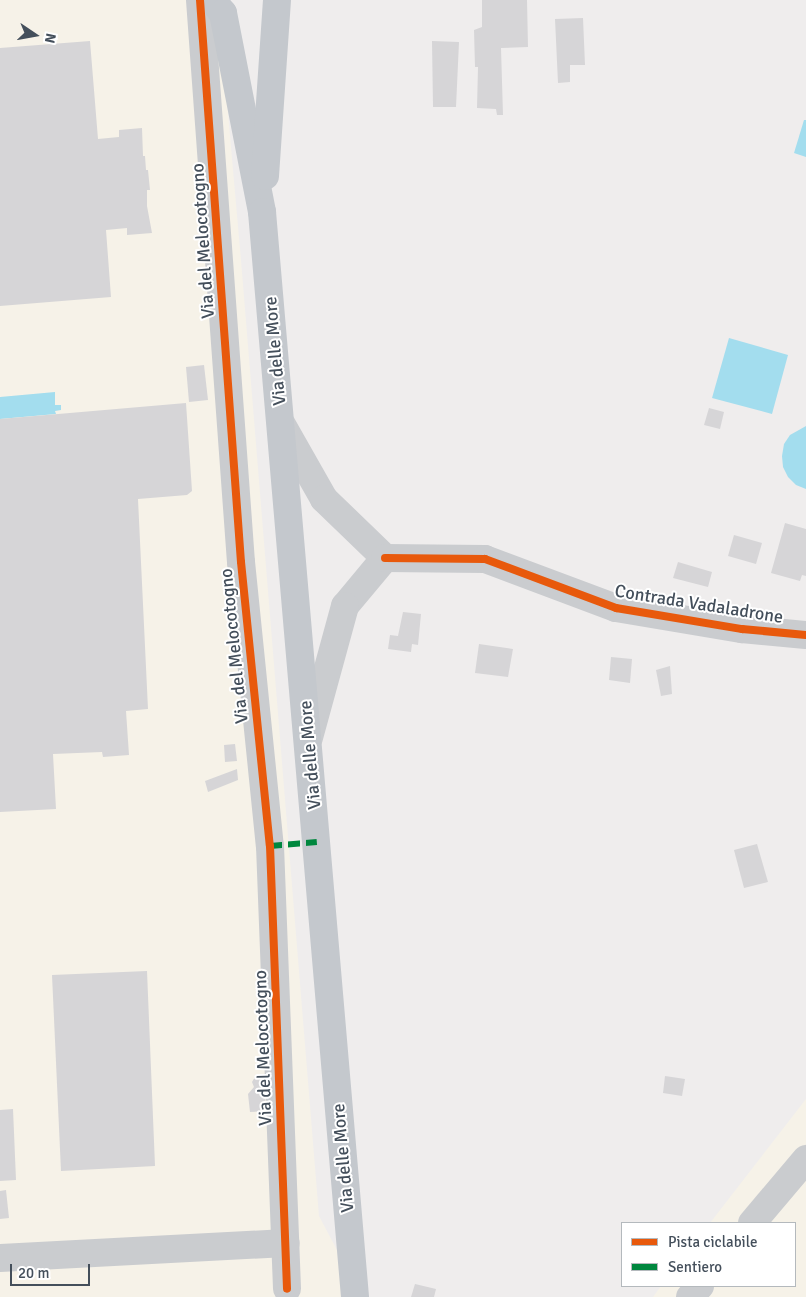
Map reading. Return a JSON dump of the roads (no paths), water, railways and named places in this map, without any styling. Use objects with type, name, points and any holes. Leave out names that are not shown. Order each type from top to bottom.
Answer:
[{"type":"main road","points":[[212,0],[223,13],[262,212]]},
{"type":"main road","points":[[262,212],[277,0]]},
{"type":"main road","name":"Via delle More","points":[[262,212],[309,738],[355,1297]]},
{"type":"street","name":"Via del Melocotogno","points":[[200,0],[241,562],[270,846],[287,1289]]},
{"type":"street","points":[[282,425],[324,499],[385,558],[344,606],[309,738]]},
{"type":"street","name":"Contrada Vadaladrone","points":[[385,558],[485,558],[616,608],[742,629],[806,635]]},
{"type":"street","points":[[753,1222],[806,1159]]},
{"type":"street","points":[[0,1258],[286,1242]]},
{"type":"street","points":[[690,1297],[699,1287]]},
{"type":"water","points":[[804,120],[806,120],[806,157],[794,153]]},
{"type":"water","points":[[729,338],[788,355],[772,414],[712,398]]},
{"type":"water","points":[[55,392],[55,405],[61,405],[61,410],[55,411],[56,414],[0,419],[0,397]]},
{"type":"water","points":[[806,426],[806,489],[796,485],[788,477],[783,467],[782,456],[784,444],[790,435]]}]
